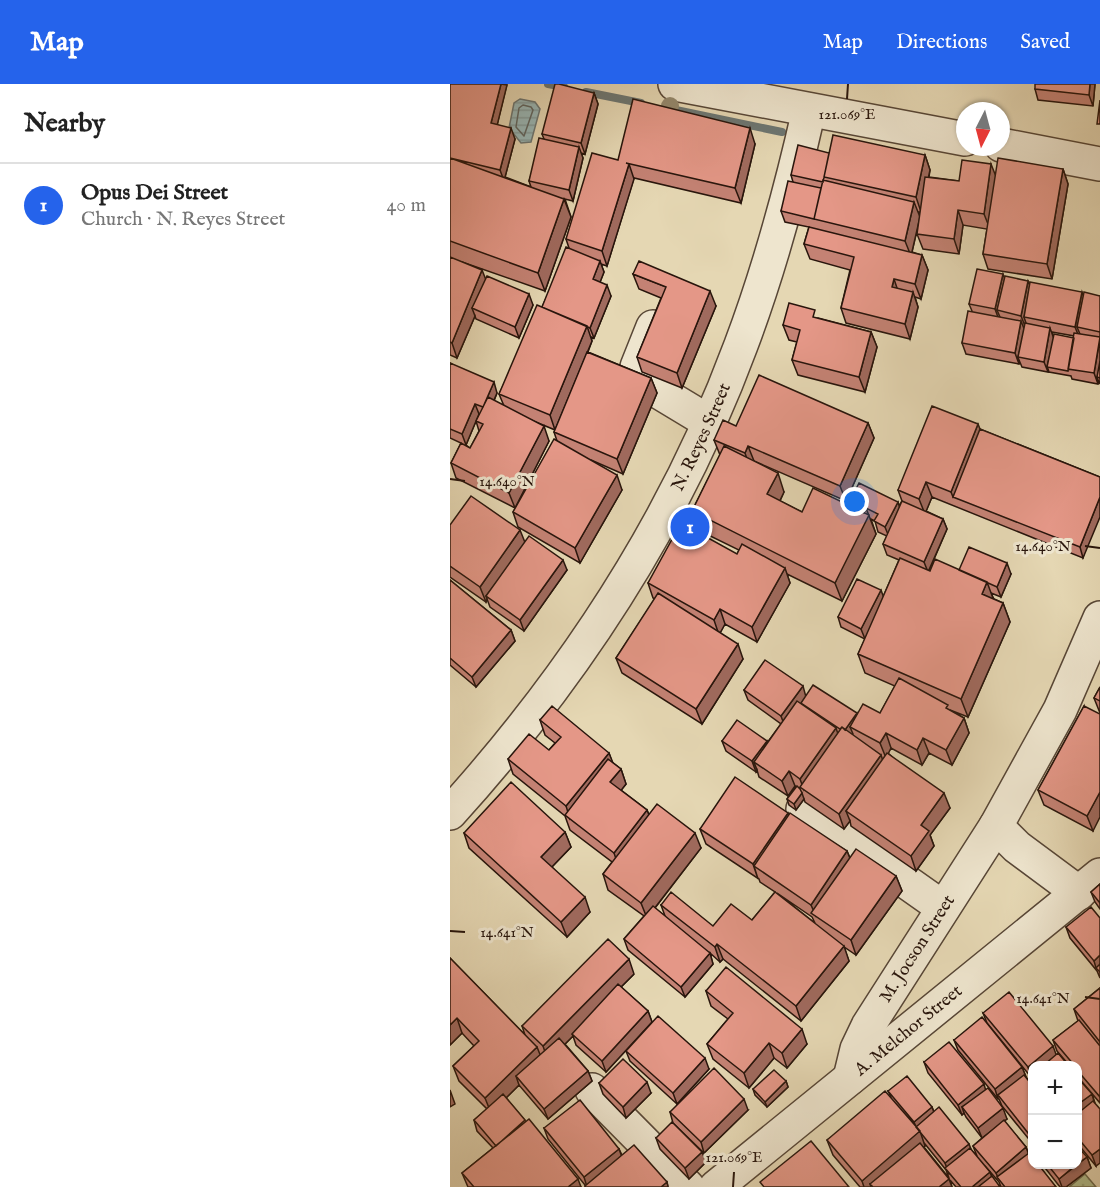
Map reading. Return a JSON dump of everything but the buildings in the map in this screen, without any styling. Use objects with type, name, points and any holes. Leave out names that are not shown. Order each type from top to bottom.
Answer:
[{"type":"street","points":[[675,84],[956,136]]},
{"type":"street","name":"N. Reyes Street","points":[[450,813],[500,758],[579,653],[650,540],[709,422],[741,346],[768,269],[791,190],[809,110]]},
{"type":"street","points":[[1010,147],[1100,164]]},
{"type":"street","points":[[653,327],[637,367],[640,378],[646,384],[709,422]]},
{"type":"street","name":"M. Jocson Street","points":[[850,1078],[857,1049],[868,1026],[996,825],[1060,710],[1100,618]]},
{"type":"street","points":[[803,809],[942,908]]},
{"type":"street","points":[[996,825],[1017,847],[1089,884]]},
{"type":"street","name":"A. Melchor Street","points":[[716,1187],[1089,884]]},
{"type":"street","points":[[592,1090],[688,1187]]},
{"type":"green space","points":[[1085,1174],[1096,1187],[1069,1187]]},
{"type":"water","points":[[520,99],[535,102],[540,109],[531,142],[521,143],[509,128],[514,103]]},
{"type":"waterway","points":[[548,84],[564,87]]},
{"type":"waterway","points":[[586,92],[641,103]]},
{"type":"waterway","points":[[671,109],[782,132]]},
{"type":"place","name":"Opus Dei Street","points":[[690,527]]}]
